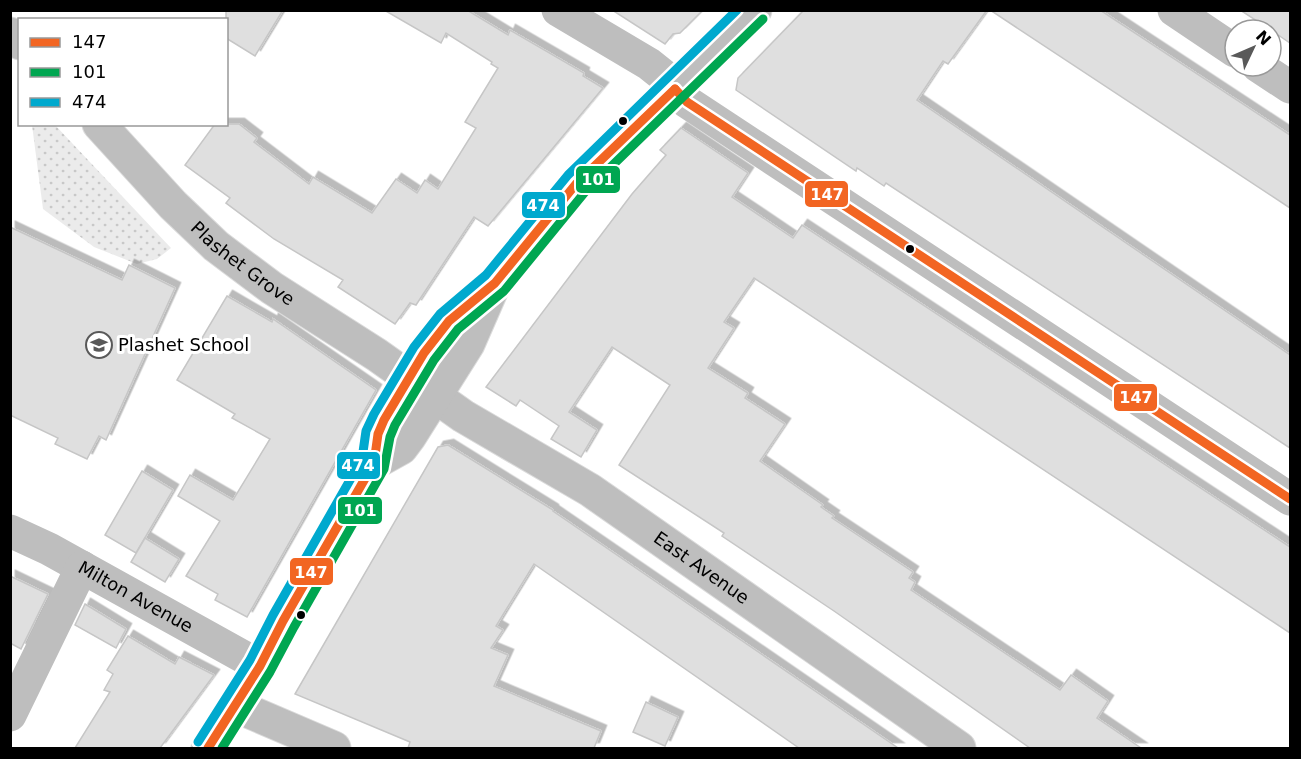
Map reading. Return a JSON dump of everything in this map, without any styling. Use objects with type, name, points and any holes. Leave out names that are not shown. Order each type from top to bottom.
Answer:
[{"type":"main road","points":[[558,10],[649,64],[664,76],[687,102],[1290,499]]},
{"type":"main road","points":[[208,748],[260,666],[283,621],[374,463],[378,434],[408,377],[424,353],[449,321],[495,283],[576,183],[755,10]]},
{"type":"main road","points":[[1174,10],[1223,43]]},
{"type":"main road","points":[[1276,78],[1290,87]]},
{"type":"main road","name":"Plashet Grove","points":[[101,126],[173,205],[216,246],[272,288],[436,396]]},
{"type":"main road","points":[[374,463],[401,448],[436,396],[468,344],[495,283]]},
{"type":"main road","name":"East Avenue","points":[[436,396],[479,426],[592,491],[959,748]]},
{"type":"main road","name":"Milton Avenue","points":[[10,531],[82,567],[260,666]]},
{"type":"main road","points":[[10,715],[82,567]]},
{"type":"main road","points":[[236,706],[334,748]]},
{"type":"shaded area","points":[[32,126],[56,126],[171,248],[157,259],[137,264],[94,247],[43,209]]},
{"type":"building","points":[[226,10],[283,10],[255,56],[228,39],[228,18],[226,18]]},
{"type":"building","points":[[384,10],[467,10],[508,35],[510,30],[584,73],[583,76],[603,88],[488,226],[474,217],[416,305],[410,303],[395,324],[338,287],[343,280],[274,239],[226,203],[230,198],[185,165],[214,126],[239,124],[257,138],[254,142],[309,184],[313,177],[372,213],[396,179],[417,193],[425,180],[438,189],[476,128],[465,122],[498,68],[446,33],[441,43]]},
{"type":"building","points":[[612,10],[703,10],[680,33],[673,34],[665,44]]},
{"type":"building","points":[[804,10],[987,10],[948,64],[943,61],[917,100],[1290,355],[1290,448],[886,183],[884,186],[857,168],[856,171],[736,90],[738,78]]},
{"type":"building","points":[[990,10],[1100,10],[1290,135],[1290,208]]},
{"type":"building","points":[[1240,10],[1290,10],[1290,43],[1283,38],[1283,18],[1252,18]]},
{"type":"building","points":[[681,128],[748,173],[732,197],[793,238],[802,225],[1290,547],[1290,633],[754,278],[724,322],[734,328],[708,368],[748,393],[745,398],[785,424],[760,461],[823,505],[821,507],[834,516],[832,518],[913,572],[909,578],[915,582],[911,590],[1060,690],[1071,675],[1108,701],[1097,718],[1141,748],[1030,748],[722,536],[724,533],[619,465],[670,385],[612,347],[569,412],[597,430],[581,457],[551,439],[559,426],[520,400],[516,406],[486,387],[632,194],[666,155],[660,150]]},
{"type":"building","points":[[10,227],[122,280],[129,265],[175,288],[106,440],[99,436],[87,459],[55,444],[58,438],[10,415]]},
{"type":"building","points":[[227,296],[272,322],[273,319],[376,390],[247,617],[215,600],[218,594],[186,576],[220,521],[178,496],[190,475],[233,500],[270,439],[232,418],[235,414],[177,380]]},
{"type":"building","points":[[448,445],[553,510],[898,748],[799,748],[534,564],[496,626],[503,630],[491,648],[508,655],[494,686],[601,731],[594,748],[408,748],[410,742],[295,694],[438,447]]},
{"type":"building","points":[[142,471],[173,490],[136,553],[105,535]]},
{"type":"building","points":[[145,538],[179,559],[165,582],[131,562]]},
{"type":"building","points":[[10,576],[48,594],[21,649],[10,643]]},
{"type":"building","points":[[85,604],[126,629],[116,648],[75,625]]},
{"type":"building","points":[[128,636],[175,664],[179,657],[214,675],[160,748],[75,748],[110,692],[104,690],[113,674],[107,670]]},
{"type":"building","points":[[646,702],[678,717],[665,746],[633,732]]},
{"type":"transit line","name":"474","points":[[198,742],[250,660],[273,615],[362,459],[366,431],[414,347],[440,314],[486,275],[568,175],[737,10]]},
{"type":"transit line","name":"101","points":[[222,748],[270,672],[384,469],[390,437],[395,425],[434,360],[458,329],[504,291],[585,192],[763,19]]},
{"type":"transit line","name":"147","points":[[675,89],[687,102],[1290,499]]},
{"type":"transit line","name":"147","points":[[208,748],[260,666],[283,621],[374,463],[378,434],[384,420],[424,353],[449,321],[495,283],[576,184],[675,89]]},
{"type":"place","name":"Plashet School","points":[[99,345]]}]
